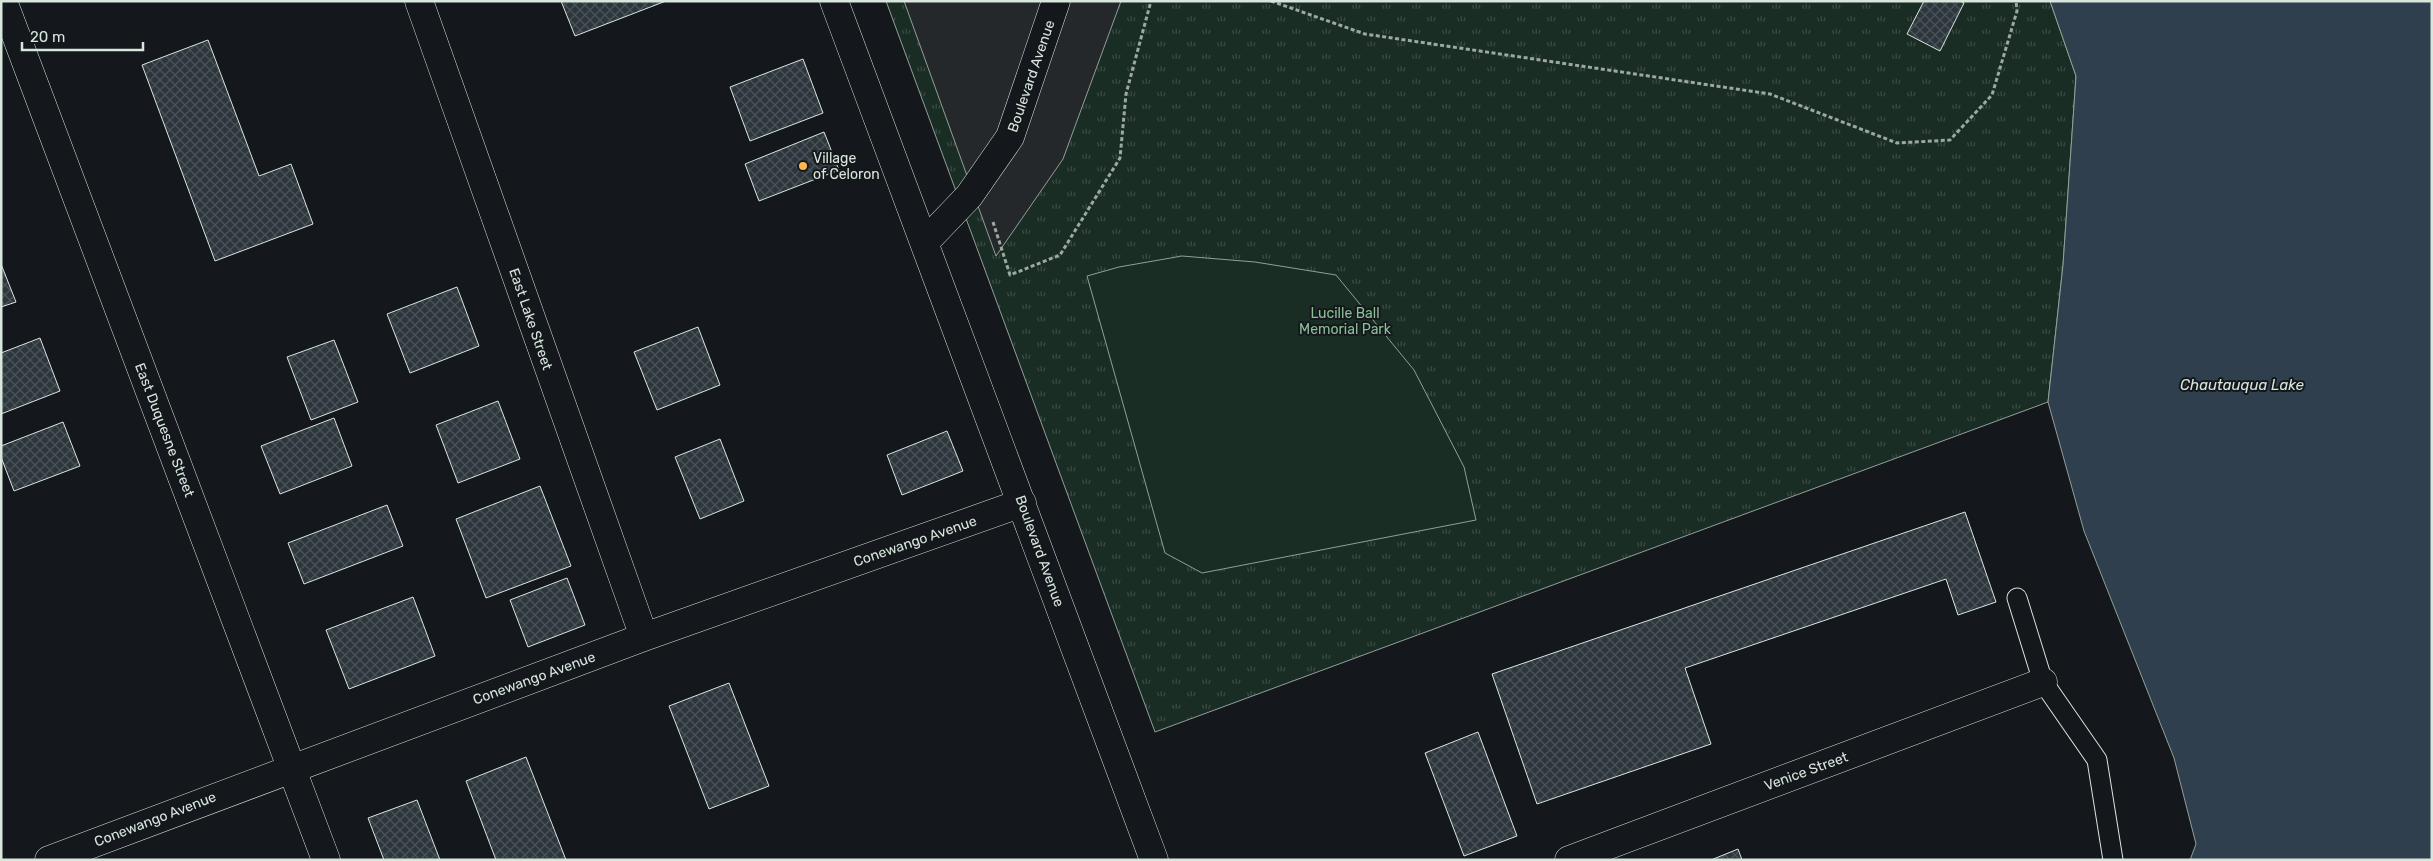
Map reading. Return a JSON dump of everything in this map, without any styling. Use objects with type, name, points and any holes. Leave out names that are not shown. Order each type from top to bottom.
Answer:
[{"type":"street","name":"East Duquesne Street","points":[[3,1],[293,767],[326,860]]},
{"type":"street","name":"East Lake Street","points":[[419,1],[644,637]]},
{"type":"street","name":"Boulevard Avenue","points":[[834,1],[1154,860]]},
{"type":"street","name":"Boulevard Avenue","points":[[925,242],[969,196],[1010,137],[1056,1]]},
{"type":"street","name":"Conewango Avenue","points":[[49,860],[644,637],[1022,503]]},
{"type":"street","name":"Venice Street","points":[[1569,860],[2044,682]]},
{"type":"lane","points":[[2017,598],[2044,682],[2097,760],[2113,860]]},
{"type":"path","points":[[980,181],[1010,275],[1060,255],[1120,158],[1126,94],[1151,1]]},
{"type":"path","points":[[1271,1],[1365,34],[1770,94],[1897,143],[1950,140],[1992,95],[2017,10],[2016,1]]},
{"type":"green space","name":"Lucille Ball Memorial Park","points":[[886,1],[2050,1],[2076,76],[2063,265],[2048,402],[1155,732]]},
{"type":"green space","points":[[1182,256],[1255,262],[1336,275],[1414,370],[1464,467],[1476,520],[1202,573],[1165,553],[1087,276],[1119,267]]},
{"type":"shaded area","points":[[904,1],[1121,1],[1063,159],[996,256]]},
{"type":"water","name":"Chautauqua Lake","points":[[2050,1],[2432,1],[2432,860],[2190,860],[2196,844],[2174,758],[2084,531],[2048,402],[2063,265],[2076,76]]},
{"type":"building","points":[[561,1],[666,1],[575,36]]},
{"type":"building","points":[[1924,1],[1960,1],[1964,3],[1940,51],[1907,34]]},
{"type":"building","points":[[208,40],[259,176],[291,164],[313,224],[215,261],[142,65]]},
{"type":"building","points":[[803,59],[823,113],[750,141],[730,87]]},
{"type":"building","points":[[824,132],[839,170],[759,201],[745,164]]},
{"type":"building","points":[[1,264],[16,302],[1,307]]},
{"type":"building","points":[[457,287],[479,346],[410,373],[387,314]]},
{"type":"building","points":[[698,327],[720,385],[657,410],[634,352]]},
{"type":"building","points":[[40,338],[60,391],[1,414],[1,353]]},
{"type":"building","points":[[334,340],[358,402],[311,420],[287,357]]},
{"type":"building","points":[[498,401],[520,459],[458,483],[436,425]]},
{"type":"building","points":[[334,418],[352,466],[280,494],[261,446]]},
{"type":"building","points":[[63,422],[80,466],[14,491],[1,457],[1,446]]},
{"type":"building","points":[[947,431],[963,471],[902,495],[887,455]]},
{"type":"building","points":[[720,439],[744,501],[700,519],[675,457]]},
{"type":"building","points":[[540,486],[571,566],[486,598],[456,519]]},
{"type":"building","points":[[387,505],[403,546],[304,584],[288,543]]},
{"type":"building","points":[[1965,512],[1996,602],[1958,615],[1946,579],[1685,668],[1711,744],[1537,804],[1492,674]]},
{"type":"building","points":[[567,578],[585,625],[528,647],[510,600]]},
{"type":"building","points":[[413,597],[435,656],[349,689],[326,630]]},
{"type":"building","points":[[729,683],[769,786],[709,809],[669,706]]},
{"type":"building","points":[[1478,732],[1517,836],[1464,856],[1425,753]]},
{"type":"building","points":[[526,757],[566,860],[496,860],[466,781]]},
{"type":"building","points":[[417,800],[440,860],[384,860],[368,818]]},
{"type":"building","points":[[1738,849],[1742,860],[1711,860]]},
{"type":"place","name":"Village of Celoron","points":[[803,166]]}]
